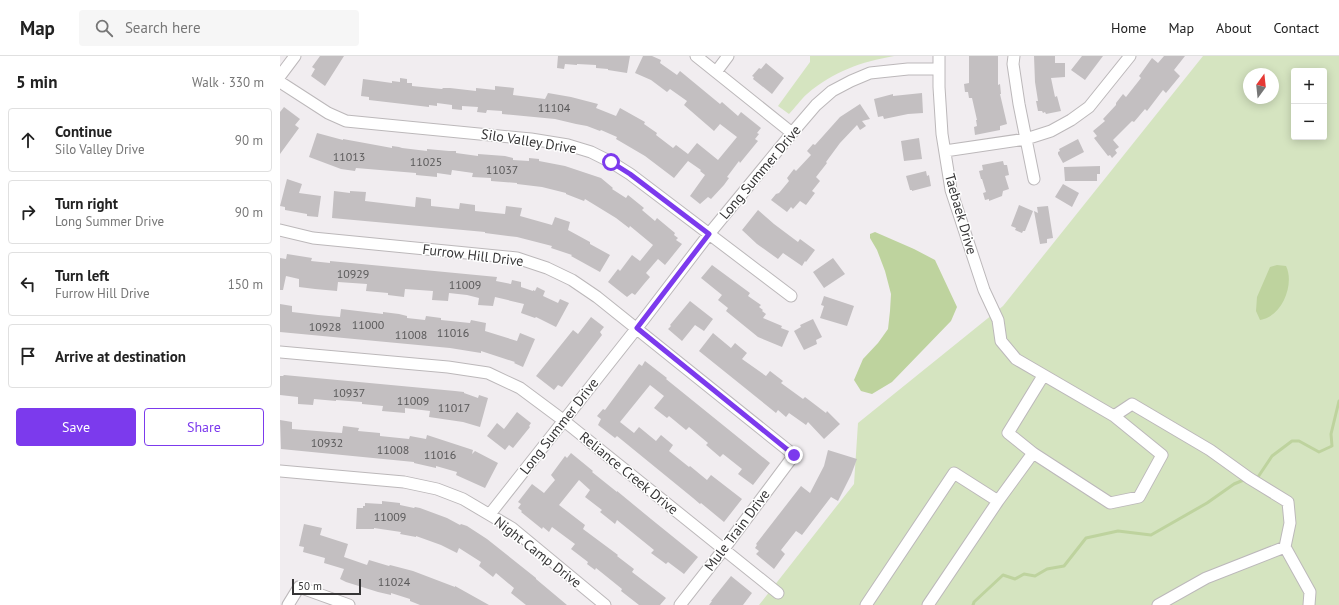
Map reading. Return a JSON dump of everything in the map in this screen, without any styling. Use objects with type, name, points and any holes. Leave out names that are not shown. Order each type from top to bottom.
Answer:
[{"type":"street","points":[[280,76],[295,56]]},
{"type":"street","points":[[696,56],[792,133]]},
{"type":"street","points":[[716,72],[728,56]]},
{"type":"street","name":"Taebaek Drive","points":[[939,56],[940,104],[945,151],[954,197],[984,290],[998,320],[1001,341],[1016,359],[1114,416],[1162,455],[1138,497],[1110,503],[1033,453]]},
{"type":"street","points":[[1014,56],[1013,64],[1019,104],[1034,179]]},
{"type":"street","points":[[945,151],[1026,139],[1051,131],[1071,120],[1089,107],[1130,56]]},
{"type":"street","name":"Long Summer Drive","points":[[490,514],[709,234],[816,105],[832,91],[870,73],[888,70],[939,69]]},
{"type":"street","name":"Silo Valley Drive","points":[[280,82],[328,113],[346,121],[531,139],[568,145],[591,152],[630,174],[791,296]]},
{"type":"street","name":"Furrow Hill Drive","points":[[280,230],[313,238],[517,258],[547,268],[572,280],[597,297],[794,455]]},
{"type":"street","name":"Reliance Creek Drive","points":[[280,352],[448,367],[488,373],[520,388],[563,420],[778,593]]},
{"type":"street","points":[[928,605],[998,501],[1033,453],[1008,433],[1043,376]]},
{"type":"street","points":[[1114,416],[1132,404],[1210,450],[1249,478],[1288,502],[1290,523],[1285,547],[1310,592],[1309,605]]},
{"type":"street","name":"Mule Train Drive","points":[[680,605],[794,455]]},
{"type":"street","name":"Night Camp Drive","points":[[280,471],[404,482],[436,489],[456,497],[490,514],[512,528],[605,605]]},
{"type":"street","points":[[866,605],[954,473],[998,501]]},
{"type":"street","points":[[1158,605],[1206,578],[1285,547]]},
{"type":"street","points":[[288,605],[299,587],[349,605]]},
{"type":"shaded area","points":[[810,56],[894,56],[870,61],[838,73],[827,79],[802,98],[789,114],[778,106],[810,62]]},
{"type":"shaded area","points":[[1203,56],[1339,56],[1339,605],[759,605],[854,484],[858,423],[1003,306]]},
{"type":"shaded area","points":[[875,232],[935,260],[957,307],[951,321],[892,382],[872,394],[861,391],[854,380],[863,359],[878,343],[888,329],[891,294],[885,271],[877,250],[870,238],[870,234]]},
{"type":"shaded area","points":[[1277,265],[1286,266],[1289,282],[1288,290],[1285,299],[1275,313],[1268,318],[1260,320],[1256,311],[1257,297],[1270,267]]},
{"type":"building","points":[[320,56],[344,56],[325,86],[311,76],[315,69],[312,67]]},
{"type":"building","points":[[558,56],[630,56],[627,73],[596,68],[596,65],[565,64],[564,69],[557,68]]},
{"type":"building","points":[[643,56],[652,56],[661,60],[660,63],[677,75],[680,71],[720,104],[722,102],[738,116],[741,112],[761,128],[755,139],[758,141],[740,163],[739,161],[727,177],[729,178],[724,185],[711,199],[708,197],[700,204],[690,196],[705,175],[700,171],[701,170],[688,161],[674,178],[645,156],[616,139],[617,137],[601,130],[600,131],[587,126],[555,119],[502,114],[502,111],[487,110],[486,113],[477,112],[478,107],[462,106],[462,110],[452,109],[452,105],[437,103],[437,106],[429,105],[429,107],[369,100],[369,97],[361,96],[363,79],[392,83],[392,81],[400,82],[400,78],[407,79],[407,83],[412,83],[412,86],[476,91],[476,88],[495,90],[495,86],[514,88],[513,95],[545,99],[548,93],[571,97],[598,104],[596,108],[616,116],[620,108],[645,122],[644,124],[657,133],[656,135],[673,148],[676,145],[688,154],[697,143],[718,160],[737,137],[720,124],[714,131],[684,105],[687,101],[670,89],[667,92],[651,80],[635,73]]},
{"type":"building","points":[[969,56],[998,56],[998,85],[1000,84],[1000,94],[1007,124],[1000,126],[1000,130],[975,135],[974,127],[977,126],[977,120],[972,98],[969,98],[968,92],[965,92],[964,84],[969,83]]},
{"type":"building","points":[[1034,56],[1055,56],[1055,63],[1065,63],[1065,77],[1051,78],[1055,97],[1057,96],[1061,111],[1046,114],[1045,112],[1043,113],[1042,111],[1038,111],[1036,101],[1038,101],[1035,82]]},
{"type":"building","points":[[1082,56],[1103,56],[1085,80],[1071,70]]},
{"type":"building","points":[[1164,56],[1185,56],[1174,70],[1180,76],[1166,93],[1163,90],[1147,111],[1145,109],[1134,122],[1132,121],[1113,140],[1119,147],[1115,150],[1117,153],[1112,158],[1110,155],[1108,156],[1094,138],[1097,136],[1093,131],[1105,121],[1103,119],[1116,105],[1123,94],[1126,97],[1141,78],[1139,76],[1152,58],[1158,63]]},
{"type":"building","points":[[766,63],[784,78],[772,94],[753,79],[754,77],[752,76]]},
{"type":"building","points":[[922,93],[923,113],[908,114],[884,119],[883,116],[878,117],[874,99],[893,94],[893,96]]},
{"type":"building","points":[[860,104],[870,119],[862,121],[866,126],[860,130],[857,125],[840,143],[816,177],[820,181],[812,191],[815,193],[806,205],[800,201],[793,209],[791,207],[787,212],[771,200],[789,181],[787,178],[794,169],[796,171],[811,155],[807,151],[813,144],[815,145],[840,117]]},
{"type":"building","points":[[284,107],[300,119],[295,125],[299,128],[280,154],[280,112]]},
{"type":"building","points":[[317,133],[343,140],[392,148],[392,146],[427,151],[427,149],[456,151],[456,153],[478,156],[478,154],[505,156],[513,158],[513,160],[529,161],[529,158],[539,159],[539,161],[565,166],[601,178],[613,188],[612,189],[626,198],[628,195],[644,208],[642,210],[655,221],[657,218],[675,233],[674,235],[678,238],[676,240],[682,244],[665,265],[658,259],[646,273],[650,277],[635,295],[632,293],[627,297],[608,282],[618,269],[620,271],[632,255],[640,261],[653,245],[630,226],[629,228],[585,199],[584,201],[566,193],[542,187],[491,181],[491,178],[472,177],[473,173],[452,170],[451,175],[437,173],[437,177],[416,175],[416,173],[356,168],[355,171],[341,169],[309,157]]},
{"type":"building","points":[[919,138],[922,159],[904,161],[901,141]]},
{"type":"building","points":[[1078,139],[1084,152],[1063,163],[1058,154],[1060,151],[1059,149]]},
{"type":"building","points":[[1003,161],[1004,165],[1007,165],[1009,175],[1005,176],[1009,189],[1003,191],[1002,196],[989,201],[989,199],[985,200],[983,193],[986,192],[979,171],[983,170],[982,165]]},
{"type":"building","points":[[1100,166],[1100,174],[1097,174],[1097,181],[1065,181],[1064,167]]},
{"type":"building","points":[[926,171],[927,176],[929,175],[931,186],[912,191],[910,190],[906,176]]},
{"type":"building","points":[[287,179],[302,184],[299,193],[321,196],[318,217],[307,216],[307,214],[285,210],[285,207],[280,206]]},
{"type":"building","points":[[1063,184],[1079,193],[1072,207],[1055,197]]},
{"type":"building","points":[[334,191],[350,193],[350,191],[366,192],[365,201],[415,207],[416,197],[431,199],[431,206],[459,209],[460,203],[475,205],[475,211],[505,214],[506,206],[522,208],[520,216],[552,225],[555,217],[570,222],[568,230],[610,255],[600,272],[571,256],[572,255],[551,248],[552,246],[517,237],[485,232],[332,218]]},
{"type":"building","points":[[1019,205],[1033,211],[1025,231],[1022,233],[1015,230],[1016,228],[1011,226]]},
{"type":"building","points":[[1048,206],[1053,238],[1047,239],[1047,243],[1040,244],[1034,211],[1038,213],[1037,207]]},
{"type":"building","points":[[758,210],[798,242],[800,239],[815,250],[802,266],[783,253],[778,259],[757,244],[742,230]]},
{"type":"building","points":[[287,254],[312,258],[311,261],[330,263],[330,261],[497,277],[496,281],[511,284],[512,280],[521,282],[521,287],[533,291],[535,291],[537,287],[545,291],[543,296],[558,303],[560,299],[569,303],[556,327],[536,317],[535,318],[521,313],[524,304],[495,297],[493,306],[478,305],[479,298],[449,293],[448,301],[432,300],[433,291],[405,289],[404,297],[388,295],[388,293],[366,291],[367,284],[338,282],[337,291],[315,289],[299,287],[299,279],[286,276],[283,290],[280,290],[280,258],[286,259]]},
{"type":"building","points":[[833,258],[845,274],[824,288],[813,272]]},
{"type":"building","points":[[712,265],[750,293],[748,296],[761,305],[759,307],[766,314],[763,318],[782,326],[781,328],[789,331],[782,347],[758,337],[726,311],[728,308],[718,300],[722,295],[701,278]]},
{"type":"building","points":[[824,296],[854,306],[847,326],[820,318],[824,306],[821,305]]},
{"type":"building","points":[[690,301],[713,319],[704,331],[695,325],[682,341],[668,329]]},
{"type":"building","points":[[280,304],[292,306],[292,312],[340,317],[341,309],[383,314],[383,312],[399,314],[407,316],[407,318],[425,320],[426,316],[441,318],[441,320],[470,323],[471,320],[486,323],[485,331],[517,341],[520,333],[535,339],[523,367],[514,363],[515,362],[481,351],[481,353],[450,348],[280,332]]},
{"type":"building","points":[[591,317],[604,327],[600,332],[602,335],[562,387],[558,385],[554,390],[536,376],[573,330],[578,334]]},
{"type":"building","points":[[813,319],[822,337],[816,340],[817,344],[804,350],[794,331],[801,327],[800,325]]},
{"type":"building","points":[[713,333],[731,348],[735,343],[747,353],[742,359],[766,376],[770,371],[783,381],[781,383],[803,399],[805,397],[826,413],[827,411],[840,424],[824,439],[808,422],[806,425],[789,413],[786,417],[778,410],[776,413],[699,351]]},
{"type":"building","points":[[645,361],[770,463],[753,485],[738,474],[742,469],[723,454],[720,457],[706,445],[708,443],[689,427],[686,430],[669,416],[667,418],[654,408],[664,396],[650,385],[620,422],[634,433],[639,427],[656,441],[661,435],[673,445],[669,451],[689,467],[690,466],[707,480],[711,475],[742,499],[724,522],[617,436],[615,438],[598,425],[601,419],[597,416],[603,409],[605,410],[639,364],[642,366]]},
{"type":"building","points":[[284,375],[464,392],[478,398],[479,395],[488,398],[480,427],[463,422],[429,417],[430,411],[405,408],[405,413],[382,411],[383,406],[362,404],[362,402],[314,399],[313,405],[298,404],[298,397],[280,395],[280,376]]},
{"type":"building","points":[[517,412],[531,423],[529,426],[530,427],[513,448],[509,445],[505,450],[487,436],[497,423],[504,429]]},
{"type":"building","points":[[280,420],[292,422],[292,429],[342,433],[343,426],[359,428],[358,431],[380,433],[380,436],[409,439],[410,436],[426,439],[427,435],[473,450],[472,454],[475,451],[498,463],[485,488],[456,475],[457,472],[436,466],[436,468],[414,462],[281,449]]},
{"type":"building","points":[[828,450],[857,459],[851,475],[838,501],[831,497],[802,535],[796,531],[781,550],[785,554],[774,569],[756,554],[759,551],[755,548],[757,545],[756,544],[801,486],[810,493],[824,466]]},
{"type":"building","points":[[571,453],[593,471],[592,472],[698,557],[684,574],[668,562],[666,564],[651,553],[654,550],[617,520],[615,524],[600,512],[602,510],[585,497],[590,490],[579,480],[559,505],[585,525],[583,529],[634,569],[632,572],[666,598],[660,605],[639,605],[621,591],[622,589],[596,568],[595,570],[587,564],[588,562],[571,549],[575,544],[552,527],[549,532],[543,527],[542,529],[518,508],[521,504],[518,502],[532,484],[544,493],[555,480],[551,475],[565,456],[567,458]]},
{"type":"building","points":[[382,501],[400,503],[400,505],[420,508],[447,518],[460,525],[467,526],[487,539],[567,605],[526,605],[511,593],[514,588],[496,573],[493,577],[479,566],[481,562],[459,548],[457,553],[441,545],[416,536],[400,534],[401,532],[374,528],[356,529],[357,508],[363,508],[365,503],[382,504]]},
{"type":"building","points":[[304,524],[322,528],[320,535],[348,544],[344,557],[367,565],[369,560],[413,571],[455,586],[489,605],[420,605],[410,601],[410,599],[391,593],[391,595],[378,592],[346,582],[340,579],[344,569],[324,563],[325,558],[303,552],[304,547],[299,546]]},
{"type":"building","points":[[731,576],[752,593],[743,605],[709,605],[711,601]]},
{"type":"waterway","points":[[1255,477],[1258,477],[1272,456],[1292,441],[1299,441],[1319,452],[1332,446],[1331,434],[1339,401]]},
{"type":"waterway","points":[[973,605],[974,602],[1003,575],[1015,579],[1024,574],[1035,576],[1047,569],[1064,566],[1086,538],[1118,531],[1151,535],[1207,503],[1234,484],[1246,479]]},
{"type":"route","points":[[611,162],[630,174],[709,234],[637,328],[794,455]]}]
